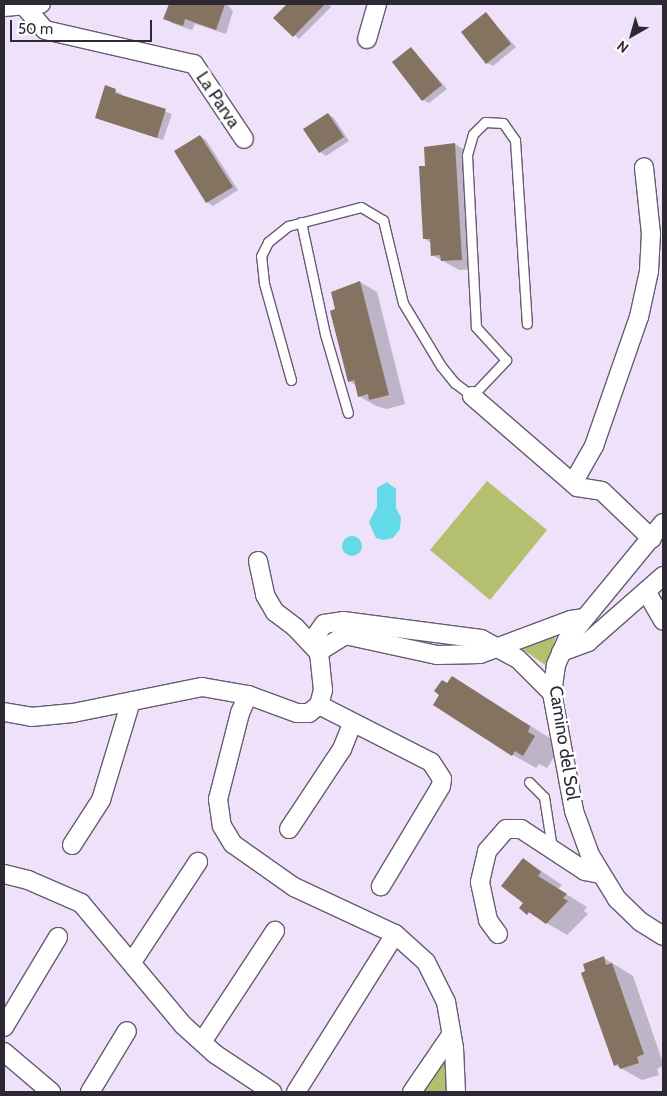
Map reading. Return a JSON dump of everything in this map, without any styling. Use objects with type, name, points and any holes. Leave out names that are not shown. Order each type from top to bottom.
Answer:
[{"type":"street","points":[[367,39],[377,4]]},
{"type":"street","points":[[4,7],[33,6]]},
{"type":"street","name":"La Parva","points":[[33,6],[45,30],[194,64],[244,139]]},
{"type":"street","points":[[573,483],[594,446],[640,317],[649,271],[651,234],[644,167]]},
{"type":"street","points":[[472,396],[573,483],[602,491],[652,539]]},
{"type":"street","name":"Camino del Sol","points":[[663,524],[584,618],[561,652],[552,693],[574,811],[600,874],[627,910],[663,936]]},
{"type":"street","points":[[258,561],[265,595],[275,612],[295,627],[318,652]]},
{"type":"street","points":[[561,652],[588,642],[663,576]]},
{"type":"street","points":[[646,591],[663,621]]},
{"type":"street","points":[[318,652],[345,635],[437,655],[480,654],[494,646],[571,620],[584,618]]},
{"type":"street","points":[[4,712],[31,717],[73,713],[202,687],[248,695],[297,713],[309,713],[319,705],[323,690],[317,634],[321,627],[332,621],[440,631],[481,639],[533,672],[552,693]]},
{"type":"street","points":[[248,695],[240,713],[218,799],[222,826],[232,844],[294,887],[396,934],[426,962],[446,1002],[456,1092]]},
{"type":"street","points":[[72,845],[101,800],[131,701]]},
{"type":"street","points":[[319,705],[352,724],[431,762],[442,779],[441,786],[381,886]]},
{"type":"street","points":[[290,829],[342,749],[352,724]]},
{"type":"street","points":[[498,934],[488,920],[480,882],[487,851],[506,829],[521,829],[585,871],[600,874]]},
{"type":"street","points":[[132,962],[198,862]]},
{"type":"street","points":[[4,874],[28,880],[81,903],[183,1024],[214,1054],[272,1092]]},
{"type":"street","points":[[202,1042],[275,931]]},
{"type":"street","points":[[296,1092],[396,934]]},
{"type":"street","points":[[4,1027],[58,937]]},
{"type":"street","points":[[90,1092],[127,1031]]},
{"type":"street","points":[[412,1092],[451,1035]]},
{"type":"street","points":[[4,1052],[51,1092]]},
{"type":"lane","points":[[292,380],[264,283],[261,256],[268,242],[288,226],[361,207],[384,220],[404,304],[441,366],[472,396],[506,360],[476,327],[467,155],[473,134],[485,122],[503,123],[515,140],[527,324]]},
{"type":"lane","points":[[301,222],[325,334],[348,412]]},
{"type":"lane","points":[[529,782],[544,797],[552,849]]},
{"type":"green space","points":[[487,481],[547,530],[490,600],[430,550]]},
{"type":"green space","points":[[557,632],[548,667],[518,646]]},
{"type":"green space","points":[[443,1061],[446,1061],[446,1092],[423,1092]]},
{"type":"water","points":[[387,482],[396,489],[396,508],[401,518],[400,529],[393,538],[383,540],[376,538],[369,522],[377,507],[377,488]]},
{"type":"water","points":[[348,536],[356,536],[362,542],[362,550],[356,556],[348,556],[342,550],[342,542]]},
{"type":"building","points":[[169,4],[225,4],[216,30],[185,19],[183,26],[163,19]]},
{"type":"building","points":[[287,4],[325,4],[293,37],[273,18]]},
{"type":"building","points":[[486,12],[511,44],[486,64],[461,32]]},
{"type":"building","points":[[411,47],[442,85],[422,101],[392,62]]},
{"type":"building","points":[[105,85],[116,89],[115,93],[166,109],[157,138],[95,118]]},
{"type":"building","points":[[328,113],[344,137],[319,153],[303,129]]},
{"type":"building","points":[[200,135],[233,187],[206,203],[174,151]]},
{"type":"building","points":[[455,143],[462,260],[441,261],[440,255],[431,256],[430,239],[423,239],[419,166],[425,166],[424,147]]},
{"type":"building","points":[[360,281],[389,395],[369,400],[368,394],[358,397],[354,380],[348,382],[330,311],[335,309],[331,292]]},
{"type":"building","points":[[452,676],[530,726],[528,732],[535,736],[523,756],[515,751],[512,756],[433,705],[439,695],[434,691],[442,680],[447,683]]},
{"type":"building","points":[[523,858],[541,872],[538,876],[567,894],[563,898],[568,901],[546,924],[529,912],[527,915],[519,908],[523,903],[501,886]]},
{"type":"building","points":[[604,956],[606,965],[612,963],[644,1054],[637,1057],[639,1063],[620,1069],[618,1064],[614,1066],[581,973],[585,971],[583,964]]}]
